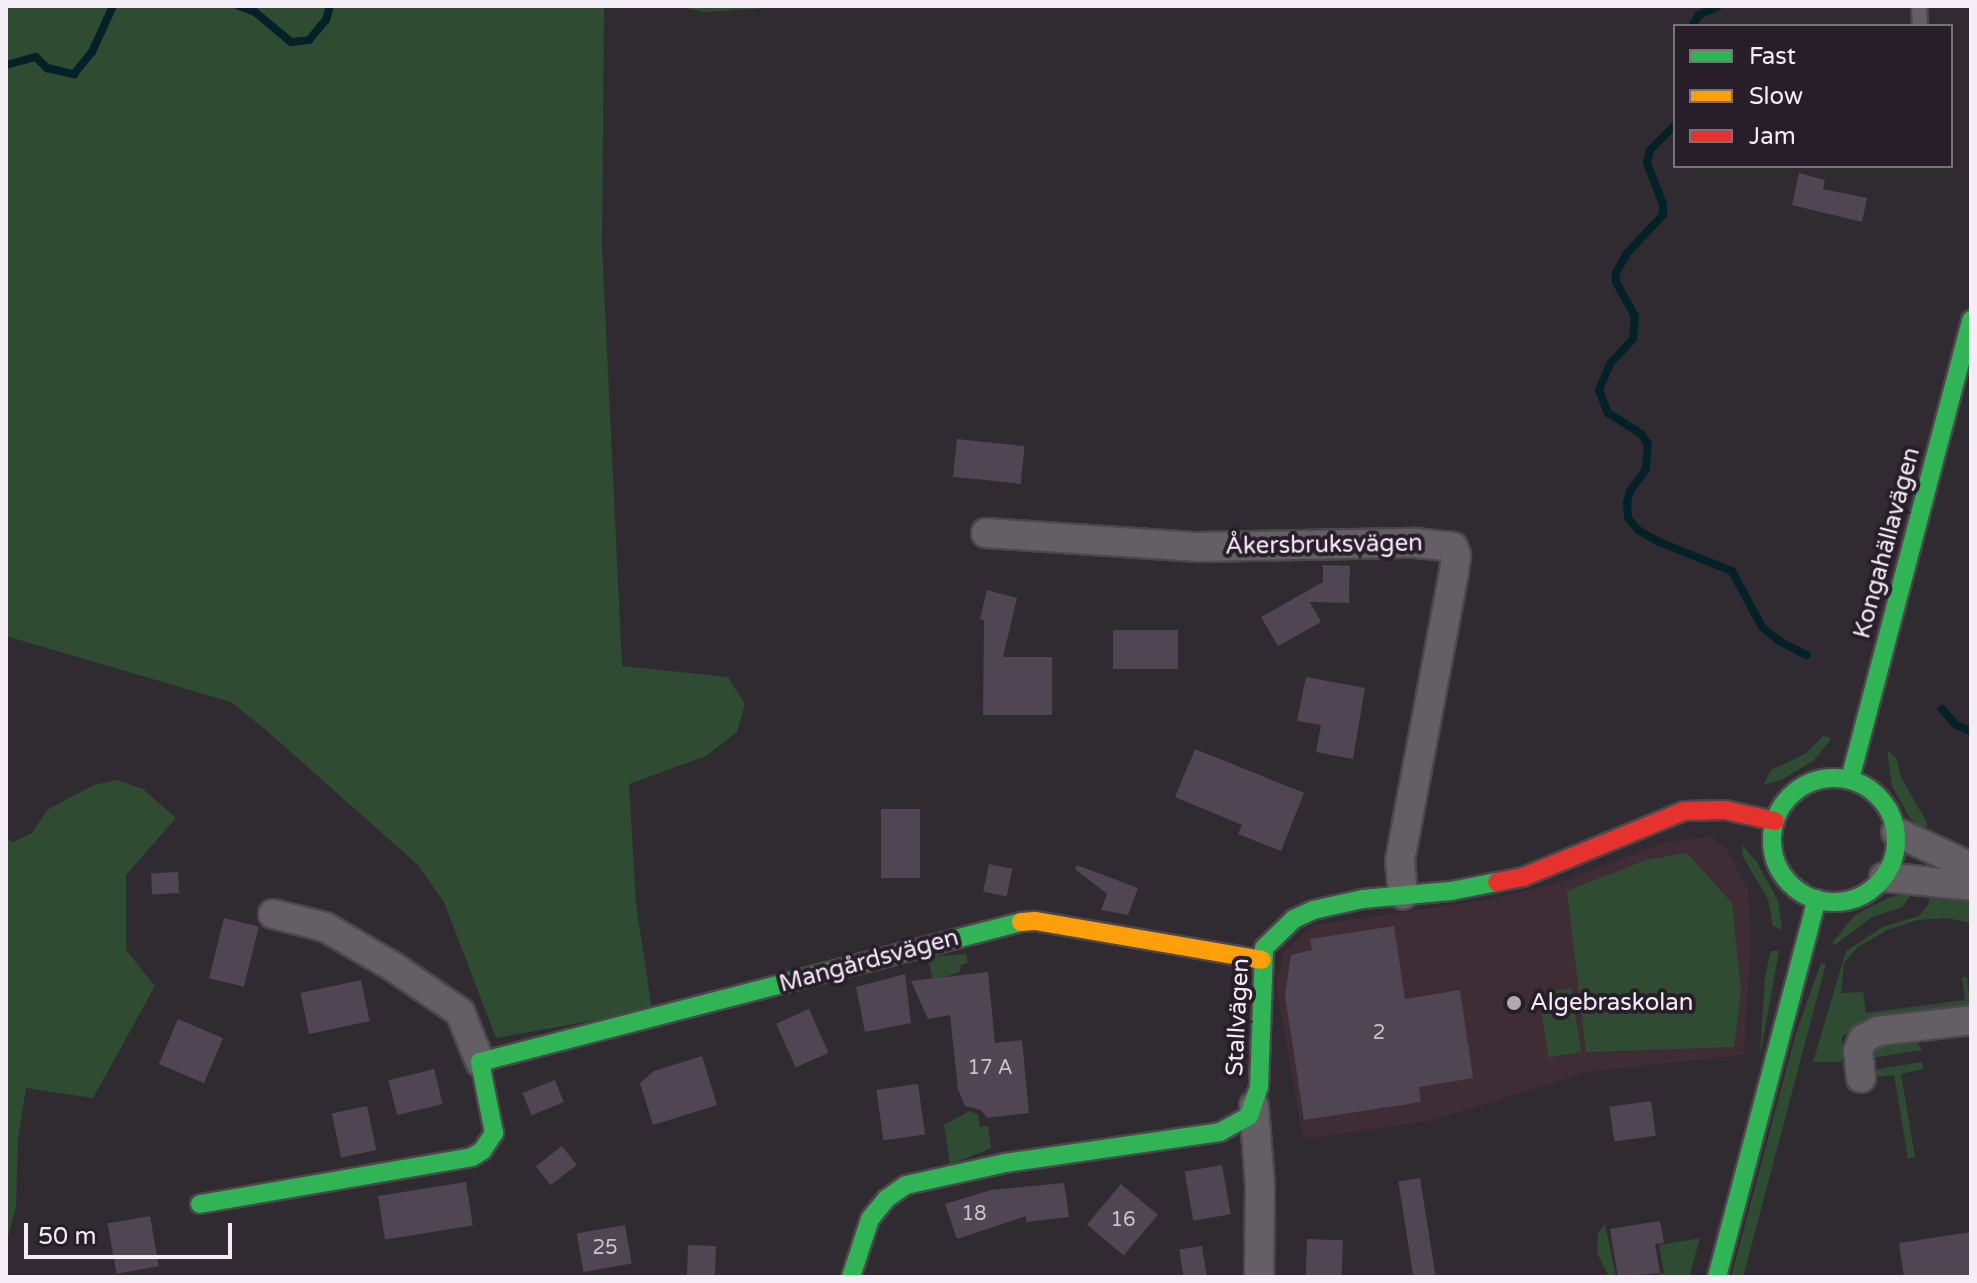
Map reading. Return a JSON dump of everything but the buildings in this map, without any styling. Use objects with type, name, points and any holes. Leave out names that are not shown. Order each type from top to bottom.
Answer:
[{"type":"street","name":"Kongahällavägen","points":[[1850,779],[1971,320]]},
{"type":"street","name":"Åkersbruksvägen","points":[[986,533],[1199,547],[1416,543],[1453,547],[1456,555],[1454,572],[1400,861],[1403,895]]},
{"type":"street","points":[[1823,779],[1850,779],[1881,798],[1896,832],[1892,863],[1884,877],[1854,898],[1835,902],[1817,899],[1804,894],[1783,875],[1773,849],[1775,821],[1788,798],[1798,789],[1823,779]]},
{"type":"street","name":"Stallvägen","points":[[851,1277],[870,1219],[886,1199],[906,1185],[1005,1163],[1220,1132],[1249,1116],[1259,1087],[1264,948],[1275,935],[1313,910],[1403,895],[1451,891],[1523,877],[1684,811],[1725,810],[1775,821]]},
{"type":"street","points":[[1896,832],[1971,867]]},
{"type":"street","points":[[1884,877],[1971,886]]},
{"type":"street","points":[[1717,1277],[1817,899]]},
{"type":"street","points":[[200,1204],[472,1157],[482,1151],[494,1133],[480,1062],[460,1012],[392,966],[325,927],[273,914]]},
{"type":"street","name":"Mangårdsvägen","points":[[480,1062],[1020,921],[1262,960]]},
{"type":"street","points":[[1861,1078],[1858,1051],[1863,1039],[1878,1031],[1971,1020]]},
{"type":"street","points":[[1254,1106],[1260,1185],[1259,1277]]},
{"type":"shaded area","name":"Algebraskolan","points":[[1710,836],[1726,848],[1748,889],[1751,945],[1744,1055],[1588,1072],[1430,1121],[1303,1139],[1276,985],[1284,951],[1315,925],[1486,900],[1560,882],[1663,843]]},
{"type":"green space","points":[[6,6],[604,6],[602,247],[622,666],[728,677],[745,704],[737,732],[706,756],[629,784],[636,904],[652,1010],[496,1038],[444,902],[418,865],[266,730],[231,702],[6,636]]},
{"type":"green space","points":[[678,6],[799,6],[704,12]]},
{"type":"green space","points":[[1823,736],[1831,738],[1813,761],[1783,779],[1763,785],[1771,770],[1805,754]]},
{"type":"green space","points":[[1887,750],[1896,758],[1901,777],[1927,823],[1927,833],[1910,818],[1892,786]]},
{"type":"green space","points":[[117,780],[143,789],[176,818],[126,875],[126,950],[155,986],[93,1098],[26,1088],[18,1139],[16,1207],[6,1244],[6,838],[13,842],[32,833],[47,810],[94,785]]},
{"type":"green space","points":[[1742,845],[1756,861],[1778,900],[1782,930],[1773,926],[1768,899],[1743,857]]},
{"type":"green space","points":[[1687,853],[1732,903],[1741,991],[1734,1047],[1586,1052],[1567,891],[1646,860]]},
{"type":"green space","points":[[1931,890],[1971,893],[1971,923],[1947,918],[1917,920],[1887,930],[1858,947],[1844,963],[1841,993],[1863,992],[1866,1013],[1965,1000],[1962,977],[1967,977],[1970,1006],[1856,1025],[1842,1037],[1842,1062],[1813,1062],[1846,951],[1883,927],[1919,916],[1928,905]]},
{"type":"green space","points":[[1912,893],[1902,907],[1872,917],[1835,945],[1832,943],[1855,915],[1890,897]]},
{"type":"green space","points":[[1771,951],[1779,951],[1760,1056],[1765,976]]},
{"type":"green space","points":[[966,954],[968,963],[961,965],[960,972],[933,981],[928,957]]},
{"type":"green space","points":[[1821,963],[1826,964],[1743,1277],[1731,1277],[1796,1033]]},
{"type":"green space","points":[[1571,988],[1581,1052],[1549,1057],[1538,993]]},
{"type":"green space","points":[[1916,1041],[1922,1050],[1871,1058],[1874,1044]]},
{"type":"green space","points":[[1922,1062],[1923,1069],[1901,1074],[1915,1157],[1908,1159],[1894,1075],[1873,1077],[1873,1070]]},
{"type":"green space","points":[[970,1111],[978,1115],[980,1127],[988,1126],[991,1148],[950,1165],[944,1125]]},
{"type":"green space","points":[[1605,1224],[1616,1277],[1609,1277],[1597,1253],[1598,1233]]},
{"type":"green space","points":[[1700,1238],[1689,1277],[1644,1277],[1664,1273],[1659,1245]]},
{"type":"waterway","points":[[6,65],[36,57],[47,68],[74,74],[92,52],[113,6]]},
{"type":"waterway","points":[[239,6],[255,12],[291,42],[309,40],[326,20],[330,6]]},
{"type":"waterway","points":[[1693,24],[1699,15],[1718,6]]},
{"type":"waterway","points":[[1673,127],[1650,150],[1647,163],[1663,204],[1663,215],[1627,253],[1616,273],[1616,282],[1635,316],[1633,339],[1610,364],[1599,390],[1608,413],[1641,434],[1648,444],[1646,469],[1630,491],[1627,502],[1628,518],[1638,530],[1659,542],[1732,571],[1762,627],[1779,641],[1807,655]]},
{"type":"waterway","points":[[1942,709],[1956,725],[1971,731]]},
{"type":"traffic: fast","points":[[1850,779],[1971,320]]},
{"type":"traffic: fast","points":[[1834,778],[1858,783],[1878,796],[1891,816],[1896,840],[1891,864],[1878,884],[1858,897],[1834,902],[1810,897],[1790,884],[1777,864],[1772,840],[1777,816],[1790,796],[1810,783],[1834,778]]},
{"type":"traffic: fast","points":[[851,1277],[870,1219],[886,1199],[906,1185],[1005,1163],[1220,1132],[1249,1116],[1259,1087],[1264,948],[1294,919],[1313,910],[1363,899],[1451,891],[1497,882]]},
{"type":"traffic: fast","points":[[1717,1277],[1817,899]]},
{"type":"traffic: fast","points":[[200,1204],[472,1157],[482,1151],[494,1133],[480,1062],[1021,922]]},
{"type":"traffic: slow","points":[[1021,922],[1035,921],[1262,960]]},
{"type":"traffic: jam","points":[[1497,882],[1523,877],[1684,811],[1725,810],[1775,821]]},
{"type":"place","name":"Algebraskolan","points":[[1514,1003]]}]
